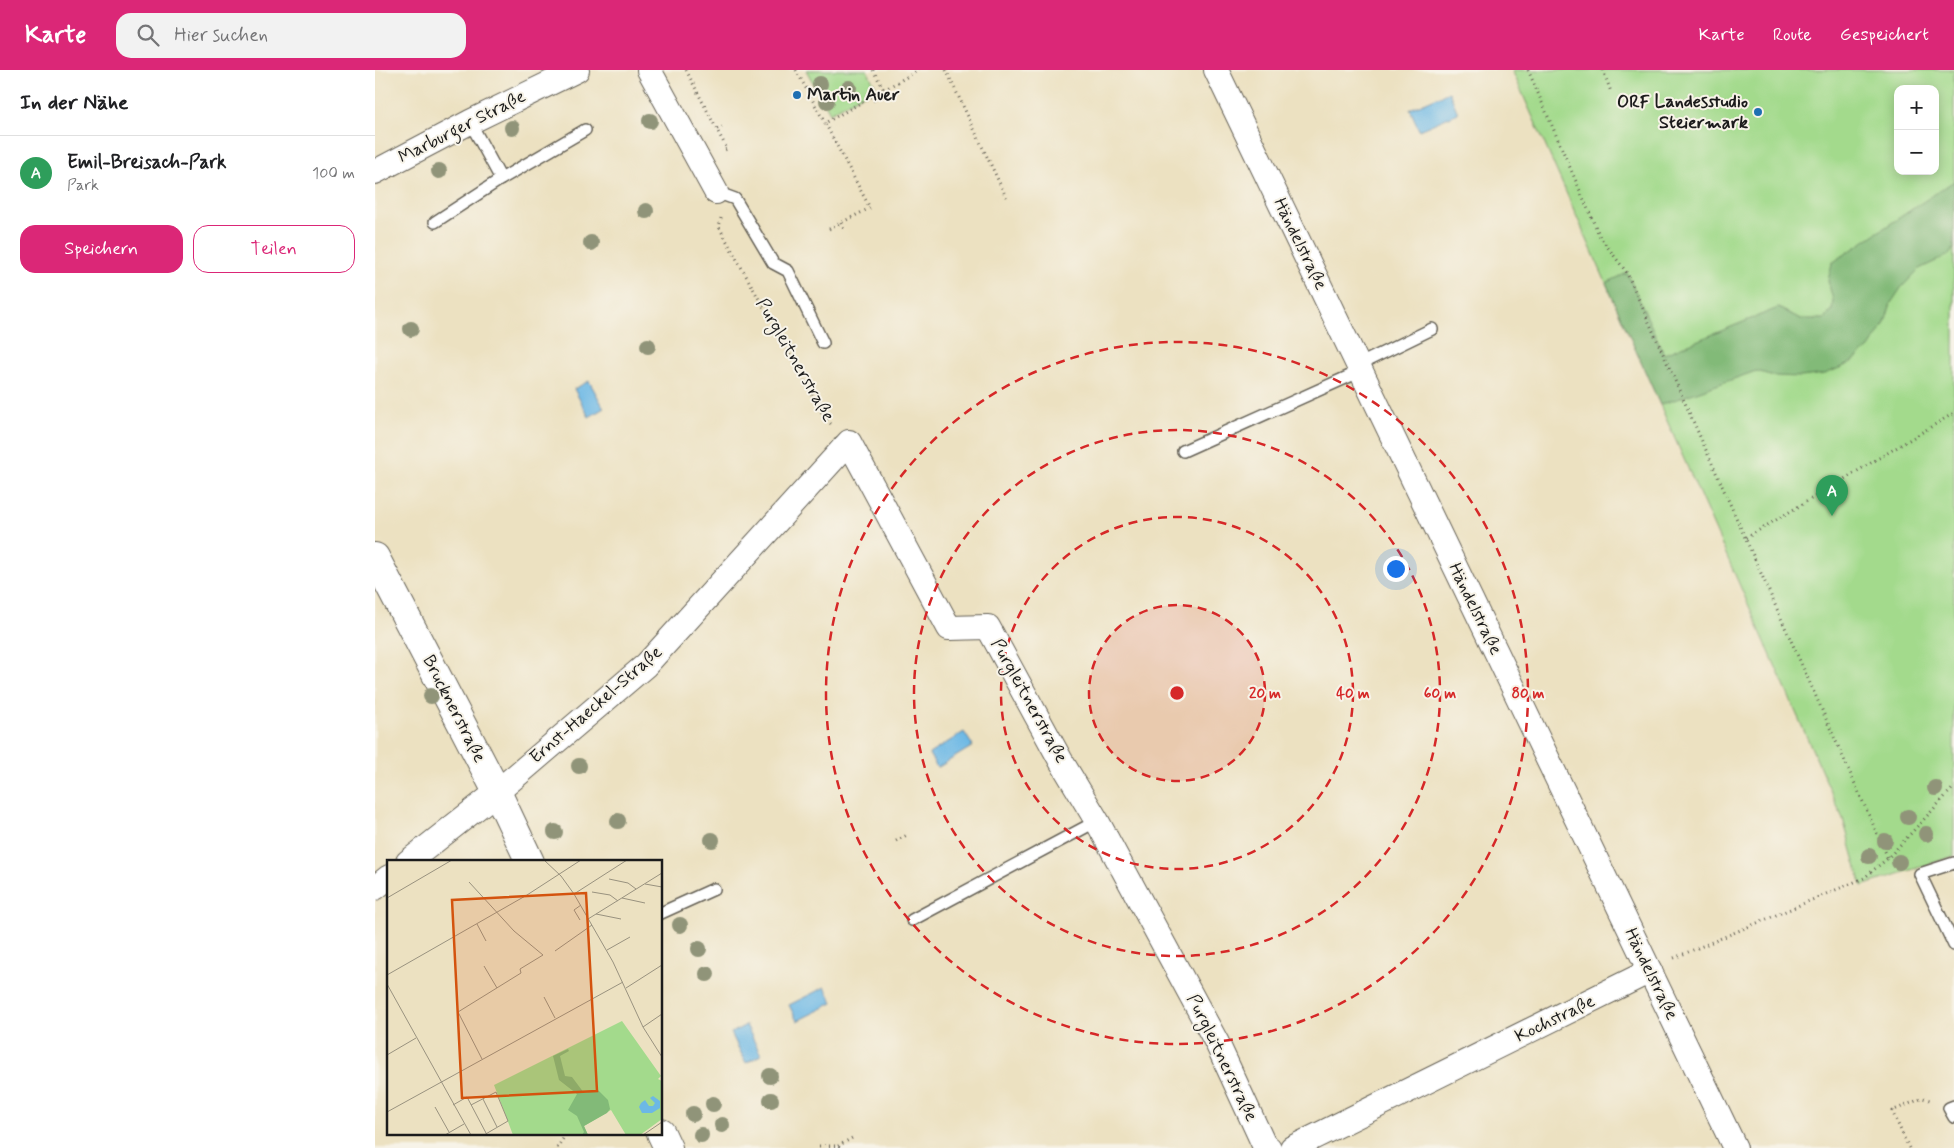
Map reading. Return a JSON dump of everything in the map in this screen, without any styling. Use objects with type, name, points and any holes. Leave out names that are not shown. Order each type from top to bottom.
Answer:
[{"type":"main road","name":"Brucknerstraße","points":[[375,557],[497,792],[529,860]]},
{"type":"main road","points":[[662,1136],[669,1148]]},
{"type":"street","name":"Marburger Straße","points":[[376,168],[577,70]]},
{"type":"street","points":[[649,70],[715,192]]},
{"type":"street","name":"Händelstraße","points":[[1216,70],[1735,1148]]},
{"type":"street","name":"Ernst-Haeckel-Straße","points":[[411,860],[497,792],[646,665],[849,442]]},
{"type":"street","name":"Purgleitnerstraße","points":[[849,442],[949,628],[988,627],[1061,761],[1097,821],[1217,1042],[1266,1148]]},
{"type":"street","points":[[375,888],[387,879]]},
{"type":"street","name":"Kochstraße","points":[[1291,1148],[1650,971]]},
{"type":"lane","points":[[469,122],[501,179]]},
{"type":"lane","points":[[435,222],[501,179],[585,130]]},
{"type":"lane","name":"Purgleitnerstraße","points":[[715,192],[735,199],[773,263],[788,271],[823,342]]},
{"type":"lane","points":[[1183,451],[1359,368],[1432,329]]},
{"type":"lane","points":[[912,920],[1097,821]]},
{"type":"lane","points":[[1954,863],[1920,874],[1954,945]]},
{"type":"lane","points":[[663,912],[714,889]]},
{"type":"path","points":[[796,70],[870,208],[829,229]]},
{"type":"path","points":[[873,70],[883,90]]},
{"type":"path","points":[[825,123],[919,70]]},
{"type":"path","points":[[946,70],[1008,201]]},
{"type":"path","points":[[1528,70],[1600,237],[1627,274],[1888,858]]},
{"type":"path","points":[[1603,70],[1611,92]]},
{"type":"path","points":[[873,96],[875,101]]},
{"type":"path","points":[[717,129],[722,127]]},
{"type":"path","name":"Purgleitnerstraße","points":[[715,192],[722,213],[719,227],[825,418],[849,442]]},
{"type":"path","points":[[841,223],[845,232]]},
{"type":"path","points":[[1746,538],[1954,413]]},
{"type":"path","points":[[1650,971],[1671,959],[1864,878],[1888,858],[1954,787]]},
{"type":"path","points":[[897,841],[907,835]]},
{"type":"path","points":[[1909,1148],[1892,1111],[1923,1098],[1952,1110]]},
{"type":"path","points":[[557,1148],[565,1136]]},
{"type":"path","points":[[819,1146],[839,1147],[854,1137]]},
{"type":"green space","points":[[806,70],[867,70],[876,87],[830,113]]},
{"type":"green space","points":[[1512,70],[1954,70],[1954,856],[1862,886],[1843,819]]},
{"type":"green space","points":[[1954,181],[1954,248],[1949,255],[1919,269],[1901,288],[1891,303],[1885,323],[1869,348],[1849,364],[1825,374],[1801,377],[1774,376],[1756,371],[1660,405],[1606,283],[1627,273],[1664,354],[1778,308],[1801,319],[1824,319],[1832,310],[1833,300],[1828,281],[1832,263]]},
{"type":"water","points":[[1449,92],[1458,113],[1419,130],[1410,109]]},
{"type":"water","points":[[589,381],[604,408],[589,417],[574,389]]},
{"type":"water","points":[[964,732],[973,746],[937,768],[929,754]]},
{"type":"water","points":[[825,987],[833,1003],[797,1021],[789,1005]]},
{"type":"water","points":[[746,1025],[761,1055],[746,1063],[731,1033]]},
{"type":"place","name":"Martin Auer","points":[[797,95]]},
{"type":"place","name":"ORF Landesstudio Steiermark","points":[[1758,112]]},
{"type":"place","name":"Emil-Breisach-Park","points":[[1832,516]]}]
